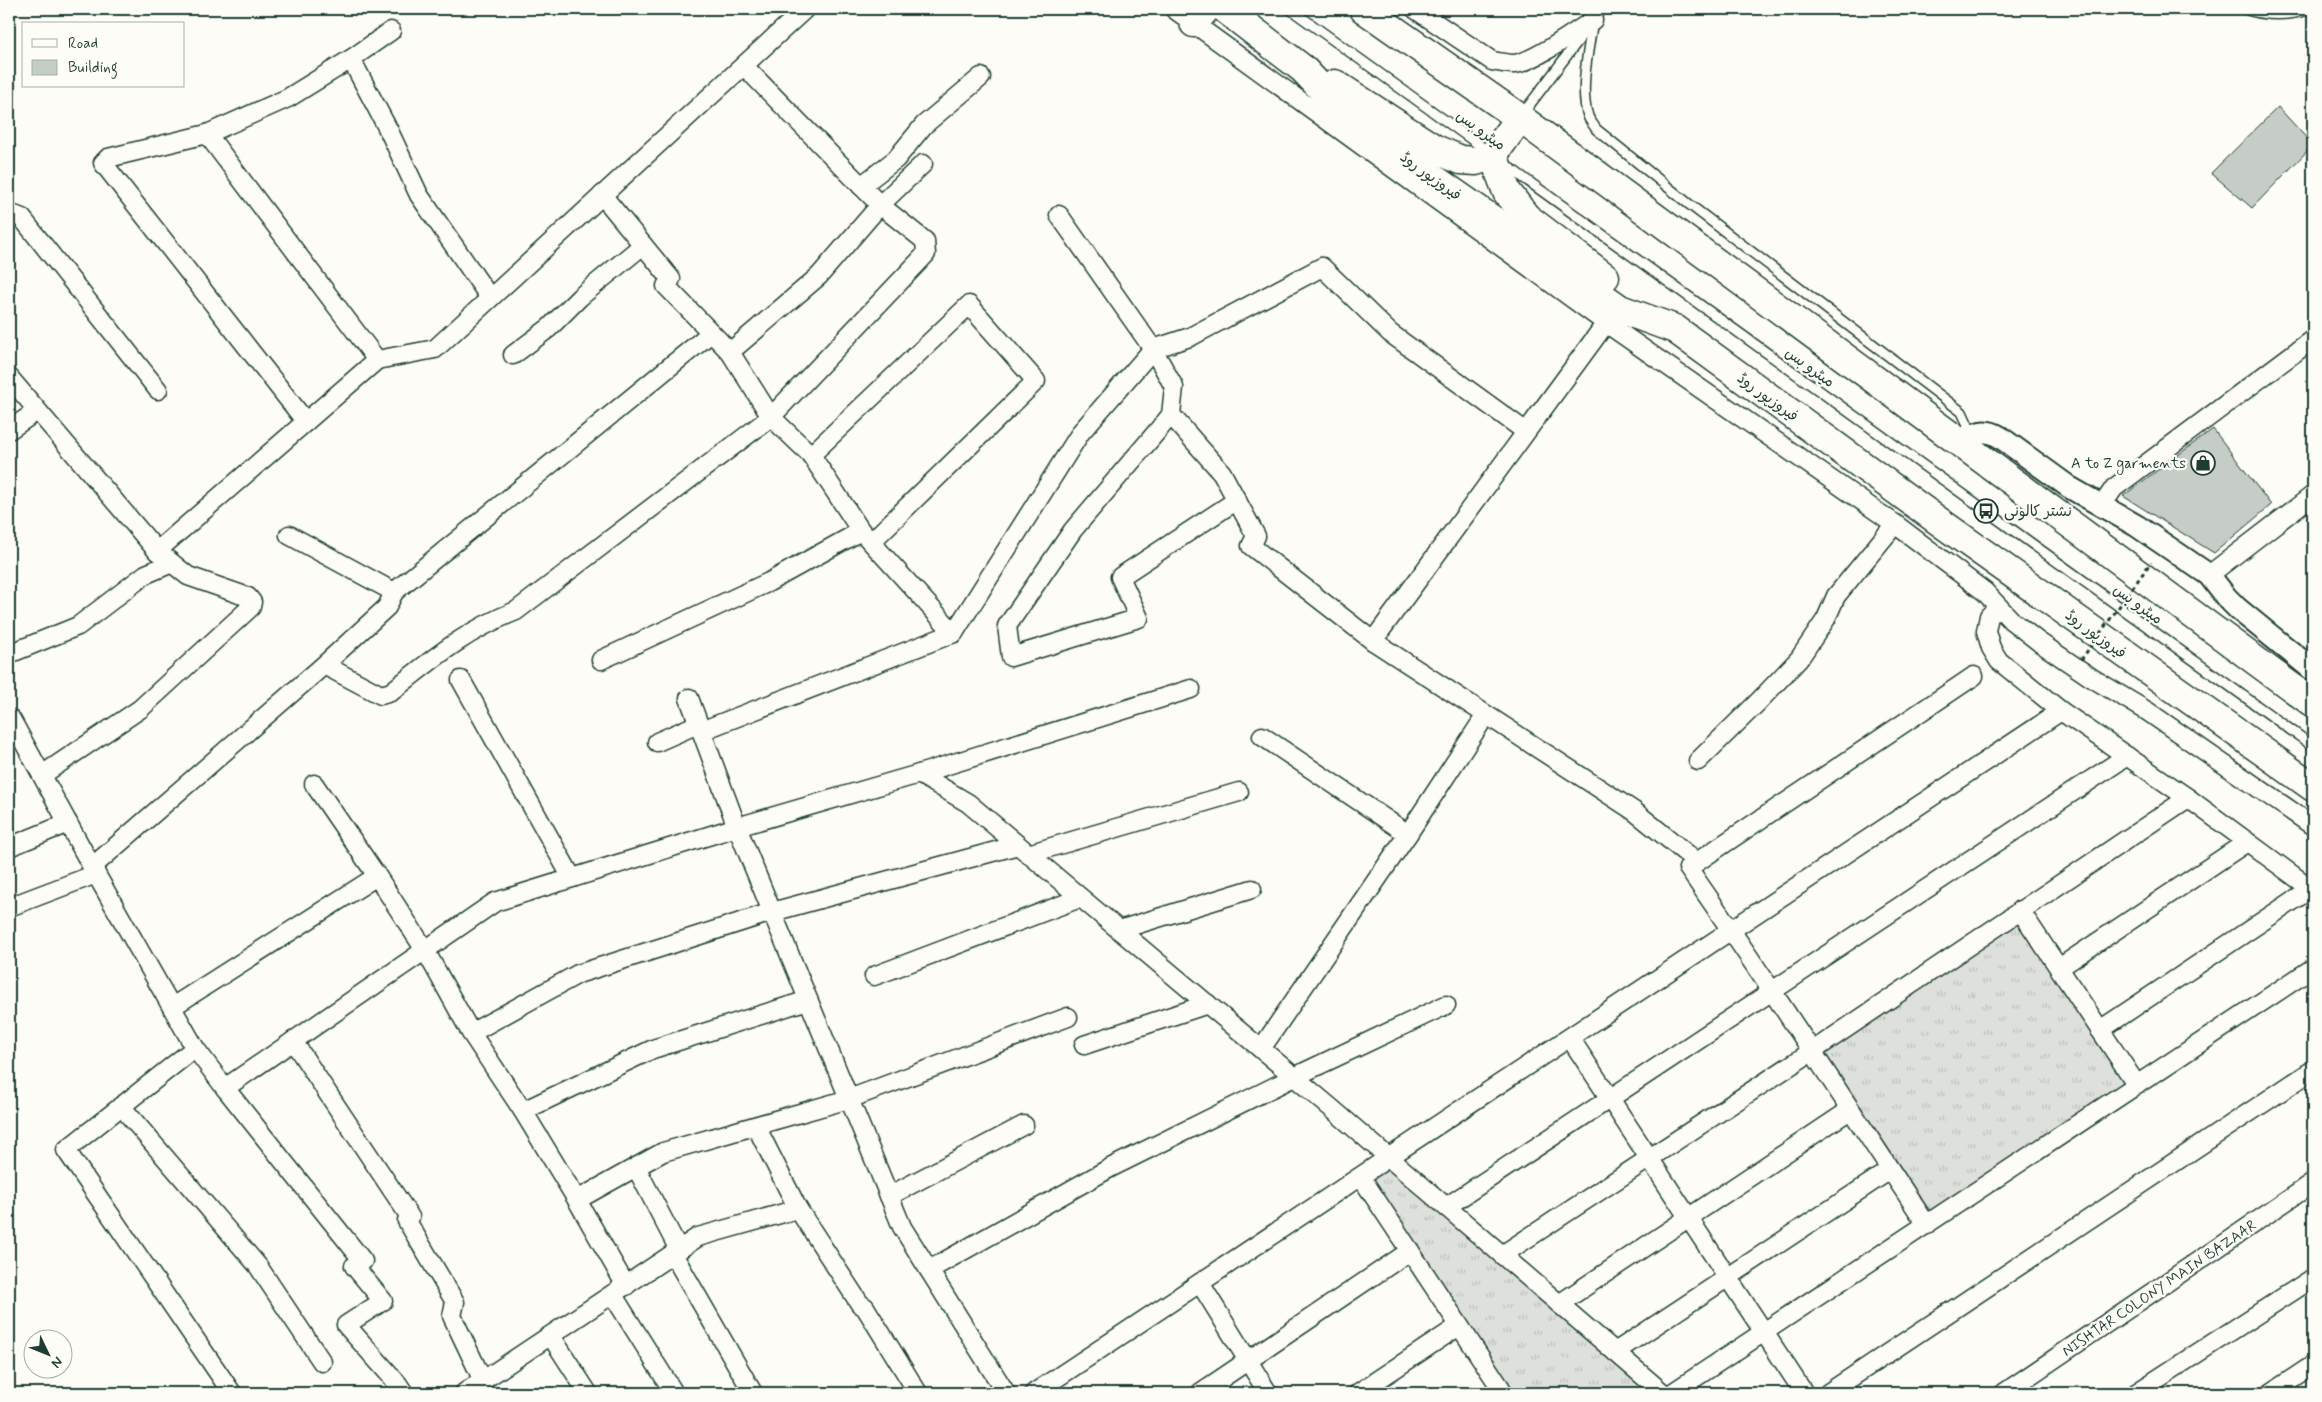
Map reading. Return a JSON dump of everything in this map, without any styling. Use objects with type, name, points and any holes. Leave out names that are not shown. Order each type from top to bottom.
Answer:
[{"type":"main road","name":"فیروزپور روڈ","points":[[1225,9],[1304,69],[1338,106],[1427,174],[1620,309],[1675,329],[1828,441],[2313,787]]},
{"type":"main road","points":[[1364,9],[1520,118],[1756,294],[1963,443],[2313,703]]},
{"type":"main road","points":[[1304,69],[1348,90],[1450,157],[1461,160],[1476,161],[1493,155],[1520,118]]},
{"type":"main road","points":[[1493,155],[1507,192],[1526,216],[1675,329]]},
{"type":"street","points":[[157,551],[377,360],[435,349],[805,9]]},
{"type":"street","points":[[1404,36],[1419,11],[1492,61],[1515,64],[1529,59],[1598,14]]},
{"type":"street","points":[[1192,14],[1606,323],[1895,524],[1986,592],[2012,621],[2066,661],[2147,711],[2313,826]]},
{"type":"street","points":[[306,422],[103,163],[108,158],[207,134],[288,98],[351,59],[391,31]]},
{"type":"street","points":[[351,59],[389,130],[419,195],[490,298]]},
{"type":"street","points":[[324,665],[381,695],[391,692],[453,642],[490,621],[516,611],[770,416],[926,254],[925,241],[880,205],[744,66]]},
{"type":"street","points":[[861,186],[896,159],[924,125],[981,77]]},
{"type":"street","points":[[207,134],[377,360]]},
{"type":"street","points":[[730,352],[819,276],[880,205],[923,164]]},
{"type":"street","points":[[602,195],[671,279],[666,286],[730,352],[770,416],[811,455],[866,536],[954,633]]},
{"type":"street","points":[[9,213],[22,218],[158,390]]},
{"type":"street","points":[[1059,215],[1153,349],[1174,387],[1171,415],[1073,530],[1007,626],[1010,657],[1139,618],[1120,577],[1237,500]]},
{"type":"street","points":[[513,355],[549,328],[580,297],[643,245]]},
{"type":"street","points":[[657,742],[700,728],[954,633],[1081,432],[1153,349],[1190,337],[1322,267],[1390,333],[1525,431]]},
{"type":"street","points":[[601,660],[866,536],[1036,381],[969,305],[811,455]]},
{"type":"street","points":[[1373,641],[1525,431],[1606,323]]},
{"type":"street","points":[[9,907],[94,871],[387,607],[394,592],[711,333]]},
{"type":"street","points":[[2100,506],[2114,488],[2313,339]]},
{"type":"street","points":[[9,377],[157,551],[188,576],[248,597],[252,602],[251,607],[140,709],[42,775]]},
{"type":"street","points":[[9,430],[37,411]]},
{"type":"street","points":[[1171,415],[1222,473],[1256,536],[1251,546],[1373,641],[1634,811],[1696,862]]},
{"type":"street","points":[[1963,443],[1973,434],[1983,431],[1991,432],[2068,488],[2137,526],[2209,575],[2238,609],[2312,668]]},
{"type":"street","points":[[1812,466],[1828,441]]},
{"type":"street","points":[[2209,575],[2313,495]]},
{"type":"street","points":[[1698,761],[1758,702],[1799,658],[1826,619],[1836,596],[1895,524]]},
{"type":"street","points":[[290,535],[394,592]]},
{"type":"street","points":[[9,654],[78,626],[146,574],[172,563]]},
{"type":"street","points":[[1999,607],[1989,616],[1986,631],[1991,648],[1999,661],[2061,711],[2188,798],[2312,889],[2100,1030]]},
{"type":"street","points":[[1926,1224],[1811,1052],[1772,990],[1688,868],[1974,676]]},
{"type":"street","points":[[461,680],[572,878]]},
{"type":"street","points":[[225,1088],[495,902],[736,827],[919,774],[1191,688]]},
{"type":"street","points":[[689,698],[736,827],[902,1226],[1006,1393]]},
{"type":"street","points":[[1034,1393],[2061,711]]},
{"type":"street","points":[[1261,1049],[1408,834],[1486,715]]},
{"type":"street","points":[[11,719],[94,871],[195,1048],[363,1261],[354,1266],[383,1301],[346,1325],[404,1393]]},
{"type":"street","points":[[1262,736],[1408,834]]},
{"type":"street","points":[[1446,1207],[2126,756]]},
{"type":"street","points":[[919,774],[968,803],[1390,1158],[1663,1393]]},
{"type":"street","points":[[314,784],[425,950],[471,1033],[523,1110],[577,1200],[619,1290],[674,1393]]},
{"type":"street","points":[[471,1033],[578,974],[772,912],[1239,792]]},
{"type":"street","points":[[1502,1255],[1811,1052],[2188,798]]},
{"type":"street","points":[[9,846],[68,823]]},
{"type":"street","points":[[2059,968],[2247,842]]},
{"type":"street","points":[[172,1007],[377,876]]},
{"type":"street","points":[[1119,930],[1252,889]]},
{"type":"street","points":[[874,976],[1080,898]]},
{"type":"street","points":[[2020,910],[2137,1085]]},
{"type":"street","points":[[1672,1393],[2313,968]]},
{"type":"street","points":[[523,1110],[653,1049],[808,1000]]},
{"type":"street","points":[[1084,1045],[1208,1004]]},
{"type":"street","points":[[930,1270],[1110,1168],[1294,1077],[1446,1005]]},
{"type":"street","points":[[577,1200],[663,1152],[849,1099],[1068,1017]]},
{"type":"street","points":[[1570,1038],[1804,1393]]},
{"type":"street","points":[[293,1041],[410,1216],[407,1221],[455,1302],[452,1316],[483,1381]]},
{"type":"street","points":[[195,1048],[66,1150],[232,1393]]},
{"type":"street","points":[[1828,1393],[2313,1070]]},
{"type":"street","points":[[121,1106],[258,1266],[322,1362]]},
{"type":"street","points":[[1558,1304],[1850,1110]]},
{"type":"street","points":[[889,1196],[1024,1125]]},
{"type":"street","points":[[756,1126],[798,1209],[860,1304],[865,1308],[918,1393]]},
{"type":"street","points":[[636,1167],[676,1252],[754,1393]]},
{"type":"street","points":[[1615,1352],[1890,1170]]},
{"type":"street","points":[[1361,1177],[1503,1393]]},
{"type":"street","name":"NISHTAR COLONY MAIN BAZAAR","points":[[2004,1393],[2313,1182]]},
{"type":"street","points":[[464,1393],[698,1237],[798,1209]]},
{"type":"street","points":[[1200,1393],[1410,1251]]},
{"type":"street","points":[[2136,1393],[2313,1278]]},
{"type":"street","points":[[1200,1283],[1268,1393]]},
{"type":"street","points":[[1358,1393],[1460,1326]]},
{"type":"street","points":[[551,1336],[588,1393]]},
{"type":"street","points":[[2271,1393],[2313,1365]]},
{"type":"lane","name":"میٹرو بس","points":[[1290,9],[2313,746]]},
{"type":"lane","points":[[2245,9],[2261,15],[2269,15],[2294,14],[2312,9]]},
{"type":"lane","points":[[1520,118],[1598,14]]},
{"type":"lane","points":[[1598,14],[1585,94],[1588,116],[1596,129],[1690,206],[1962,412],[1968,424],[1963,443]]},
{"type":"path","points":[[2081,660],[2152,562]]},
{"type":"green space","points":[[2020,910],[2137,1085],[1927,1225],[1811,1052]]},
{"type":"green space","points":[[1390,1158],[1663,1393],[1504,1393],[1361,1177]]},
{"type":"building","points":[[2278,107],[2313,145],[2252,208],[2211,173]]},
{"type":"building","name":"A to Z garments","points":[[2213,429],[2271,505],[2214,553],[2123,496]]},
{"type":"place","name":"A to Z garments","points":[[2203,463]]},
{"type":"place","name":"نشتر کالونی","points":[[1986,511]]}]
